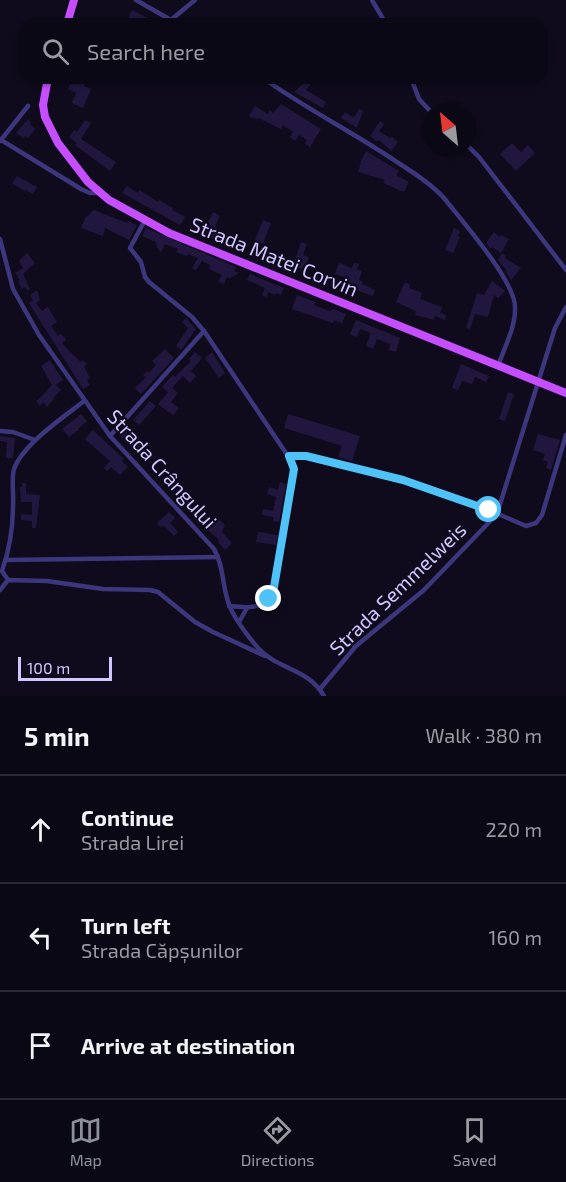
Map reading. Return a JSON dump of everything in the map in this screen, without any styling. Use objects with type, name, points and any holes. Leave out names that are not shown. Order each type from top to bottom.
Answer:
[{"type":"main road","points":[[69,18],[74,0]]},
{"type":"main road","name":"Strada Matei Corvin","points":[[47,84],[43,105],[50,129],[72,161],[99,193],[145,220],[231,258],[566,393]]},
{"type":"street","points":[[136,0],[170,18]]},
{"type":"street","points":[[173,18],[195,0]]},
{"type":"street","points":[[372,0],[382,18]]},
{"type":"street","points":[[271,84],[366,141],[434,188],[444,198],[505,280],[514,297],[512,326],[498,366]]},
{"type":"street","points":[[413,84],[422,102]]},
{"type":"street","points":[[28,106],[1,141],[81,189],[90,193],[99,193]]},
{"type":"street","points":[[0,127],[8,131]]},
{"type":"street","points":[[476,154],[566,270]]},
{"type":"street","points":[[145,220],[130,248],[141,262],[145,277],[192,317],[204,331],[289,456],[294,469],[273,593],[262,604],[247,608],[229,606]]},
{"type":"street","name":"Strada Crângului","points":[[0,239],[9,278],[19,302],[39,335],[110,436],[213,549],[218,557],[229,606],[239,622],[259,649],[268,657],[307,676],[324,696]]},
{"type":"street","name":"Strada Semmelweis","points":[[320,689],[356,646],[424,590],[497,514],[555,328],[566,307]]},
{"type":"street","points":[[110,436],[204,331]]},
{"type":"street","points":[[8,580],[1,571],[6,560],[13,515],[13,472],[35,440],[84,401]]},
{"type":"street","points":[[0,431],[13,432],[35,440]]},
{"type":"street","points":[[289,456],[306,456],[403,480],[526,526],[536,523],[542,516],[566,435]]},
{"type":"street","points":[[6,560],[218,557]]},
{"type":"street","points":[[0,590],[8,580]]},
{"type":"street","points":[[8,580],[46,581],[103,589],[158,592],[195,622],[268,657]]},
{"type":"street","points":[[239,622],[247,608]]},
{"type":"building","points":[[132,10],[147,18],[128,18]]},
{"type":"building","points":[[70,84],[84,84],[84,86],[91,89],[83,108],[72,103],[76,93],[68,89]]},
{"type":"building","points":[[303,84],[311,84],[306,90],[326,102],[323,108],[294,92]]},
{"type":"building","points":[[281,104],[321,129],[310,147],[305,144],[307,140],[299,135],[295,141],[290,137],[293,132],[283,125],[281,129],[249,116],[255,106],[268,114],[270,110],[273,113]]},
{"type":"building","points":[[359,109],[363,111],[357,128],[341,118],[345,112],[352,117],[355,116]]},
{"type":"building","points":[[28,119],[35,129],[28,138],[25,136],[24,138],[16,133]]},
{"type":"building","points":[[85,120],[91,123],[81,139],[116,162],[110,171],[75,145],[77,143],[69,137],[74,130],[77,132]]},
{"type":"building","points":[[380,121],[384,124],[379,131],[398,142],[391,151],[379,140],[377,142],[370,136]]},
{"type":"building","points":[[512,143],[521,152],[528,145],[535,153],[516,171],[500,154]]},
{"type":"building","points":[[366,151],[399,171],[396,175],[409,182],[404,192],[383,183],[385,180],[358,172]]},
{"type":"building","points":[[17,176],[37,187],[33,194],[12,183]]},
{"type":"building","points":[[127,186],[173,208],[172,210],[185,217],[180,225],[122,193]]},
{"type":"building","points":[[94,210],[137,225],[129,240],[105,228],[103,236],[81,228],[85,218]]},
{"type":"building","points":[[213,212],[220,216],[215,227],[226,233],[221,242],[203,232]]},
{"type":"building","points":[[263,220],[271,223],[263,244],[255,240]]},
{"type":"building","points":[[146,228],[236,267],[234,271],[239,273],[230,278],[227,277],[224,284],[218,282],[222,275],[209,269],[210,265],[202,261],[196,270],[192,268],[198,258],[176,252],[178,249],[165,244],[161,253],[156,242],[142,236]]},
{"type":"building","points":[[454,228],[460,231],[458,236],[460,237],[453,253],[445,250]]},
{"type":"building","points":[[494,232],[500,237],[501,235],[509,239],[501,253],[492,247],[490,249],[486,243]]},
{"type":"building","points":[[301,242],[307,244],[303,255],[309,257],[304,270],[293,266]]},
{"type":"building","points":[[27,253],[35,263],[23,274],[30,289],[28,291],[25,287],[22,289],[15,273],[23,268],[19,261]]},
{"type":"building","points":[[502,253],[506,256],[505,258],[521,268],[511,280],[498,260]]},
{"type":"building","points":[[339,263],[352,268],[354,263],[359,264],[357,269],[362,271],[359,280],[363,282],[362,284],[375,290],[373,296],[344,286],[347,278],[335,274]]},
{"type":"building","points":[[250,274],[284,288],[281,295],[268,292],[267,297],[262,295],[265,288],[247,280]]},
{"type":"building","points":[[492,281],[505,291],[498,298],[494,295],[488,317],[475,314],[470,329],[466,328],[477,293],[484,295]]},
{"type":"building","points":[[405,282],[410,285],[409,288],[422,293],[420,299],[442,307],[440,313],[446,315],[445,320],[435,316],[434,320],[415,315],[416,311],[396,302]]},
{"type":"building","points":[[37,290],[40,300],[36,303],[42,311],[48,307],[57,322],[51,326],[58,336],[61,334],[66,340],[62,343],[81,362],[83,360],[87,364],[84,367],[90,378],[87,380],[90,385],[83,389],[29,303],[33,300],[30,295]]},
{"type":"building","points":[[297,295],[329,311],[333,309],[346,314],[342,323],[334,320],[333,323],[292,309]]},
{"type":"building","points":[[186,318],[196,329],[181,350],[176,346],[188,328],[182,322]]},
{"type":"building","points":[[356,320],[400,338],[396,352],[389,350],[390,344],[377,339],[373,349],[366,346],[371,333],[360,329],[357,337],[350,334]]},
{"type":"building","points":[[165,349],[174,358],[141,394],[135,388],[146,377],[143,375],[147,371],[149,373],[156,365],[152,361]]},
{"type":"building","points":[[195,352],[202,358],[191,371],[196,376],[190,383],[183,376],[172,388],[178,393],[171,402],[179,408],[173,415],[158,404],[168,392],[162,387],[191,361],[189,359]]},
{"type":"building","points":[[212,352],[225,373],[219,378],[205,358]]},
{"type":"building","points":[[50,360],[63,380],[56,385],[61,390],[47,407],[43,402],[40,406],[36,402],[52,385],[41,366]]},
{"type":"building","points":[[461,364],[489,376],[486,382],[475,377],[472,384],[462,381],[458,390],[452,388]]},
{"type":"building","points":[[508,392],[514,394],[505,421],[499,419]]},
{"type":"building","points":[[150,401],[156,406],[139,425],[133,420]]},
{"type":"building","points":[[81,414],[87,421],[69,437],[62,429]]},
{"type":"building","points":[[288,414],[360,436],[352,461],[338,457],[342,446],[284,428]]},
{"type":"building","points":[[93,430],[124,459],[122,461],[128,467],[120,475],[111,467],[107,471],[104,468],[110,461],[85,439]]},
{"type":"building","points":[[125,431],[136,442],[140,439],[153,453],[144,462],[120,436]]},
{"type":"building","points":[[538,434],[560,440],[551,470],[546,468],[548,462],[543,460],[545,454],[533,450]]},
{"type":"building","points":[[0,436],[15,438],[13,458],[6,458],[7,442],[0,441]]},
{"type":"building","points":[[280,482],[286,484],[279,522],[273,521],[274,517],[262,515],[263,509],[273,511],[276,497],[267,494],[269,487],[278,490]]},
{"type":"building","points":[[22,483],[26,483],[26,494],[40,495],[36,528],[32,528],[32,521],[21,520],[21,514],[32,515],[32,502],[21,502]]},
{"type":"building","points":[[169,512],[175,518],[170,523],[178,532],[174,536],[164,526],[160,527],[157,523]]},
{"type":"building","points":[[219,519],[225,525],[222,532],[232,543],[225,550],[218,542],[219,540],[208,530]]},
{"type":"building","points":[[258,532],[278,535],[276,545],[256,542]]},
{"type":"route","points":[[269,599],[273,593],[294,469],[289,456],[306,456],[403,480],[489,510]]}]
